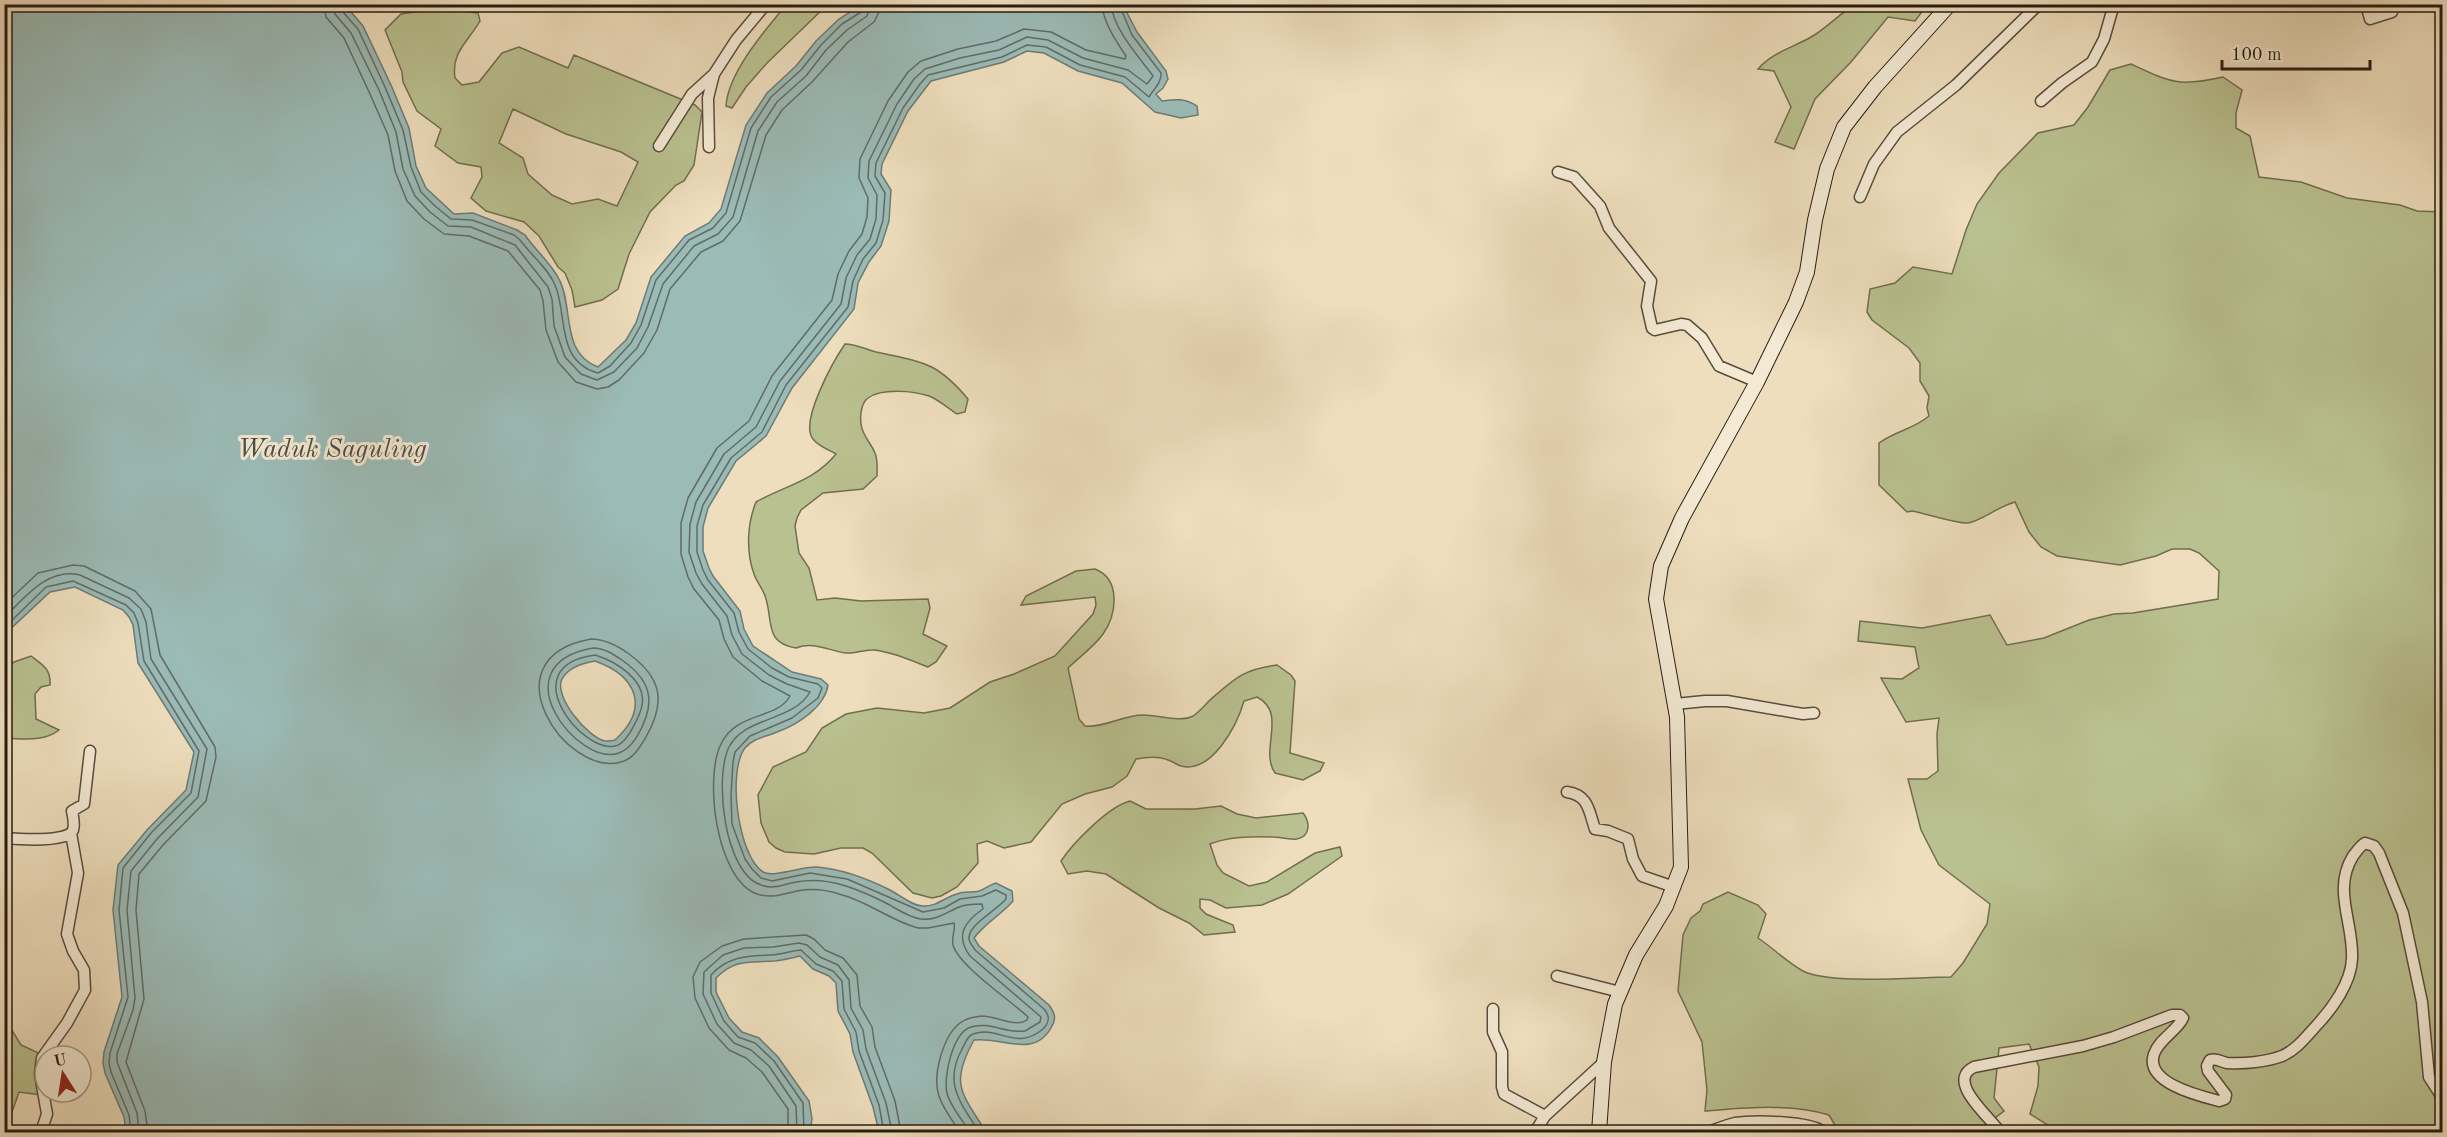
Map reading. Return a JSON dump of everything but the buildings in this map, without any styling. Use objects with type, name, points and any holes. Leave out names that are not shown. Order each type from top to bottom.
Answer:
[{"type":"main road","points":[[1599,1132],[1608,1033],[1620,992],[1636,955],[1654,927],[1679,877],[1682,858],[1679,737],[1657,615],[1656,599],[1661,566],[1666,550],[1757,382],[1802,287],[1827,170],[1844,127],[1875,87],[1950,4]]},
{"type":"street","points":[[658,146],[692,94],[714,74],[736,40],[766,4]]},
{"type":"street","points":[[1860,197],[1874,164],[1897,132],[1956,85],[2039,4]]},
{"type":"street","points":[[2041,101],[2092,62],[2104,39],[2114,4]]},
{"type":"street","points":[[2366,4],[2370,19],[2392,12]]},
{"type":"street","points":[[708,147],[708,98],[714,74]]},
{"type":"street","points":[[1557,172],[1574,177],[1600,206],[1610,228],[1651,281],[1647,306],[1652,328],[1655,330],[1681,324],[1687,326],[1702,338],[1719,366],[1757,382]]},
{"type":"street","points":[[1675,705],[1727,701],[1803,714],[1814,713]]},
{"type":"street","points":[[4,838],[42,840],[64,837],[71,833],[74,829],[72,811],[84,804],[90,751]]},
{"type":"street","points":[[1567,792],[1576,793],[1584,798],[1595,829],[1608,831],[1628,839],[1633,859],[1642,876],[1674,887]]},
{"type":"street","points":[[40,1132],[47,1114],[40,1074],[42,1058],[67,1023],[85,990],[84,970],[73,951],[67,934],[78,873],[71,833]]},
{"type":"street","points":[[2000,1132],[1966,1091],[1965,1076],[1968,1070],[1974,1067],[2064,1050],[2114,1037],[2172,1015],[2180,1015],[2183,1018],[2182,1022],[2169,1033],[2154,1053],[2155,1068],[2167,1083],[2219,1101],[2225,1100],[2226,1095],[2206,1068],[2210,1060],[2229,1063],[2263,1060],[2281,1056],[2294,1049],[2324,1017],[2348,978],[2352,959],[2343,885],[2350,861],[2366,843],[2374,846],[2379,853],[2400,902],[2422,1002],[2429,1077],[2442,1097]]},
{"type":"street","points":[[1557,976],[1620,992]]},
{"type":"street","points":[[1493,1009],[1494,1032],[1502,1052],[1504,1094],[1545,1116]]},
{"type":"street","points":[[1535,1132],[1545,1116],[1604,1062]]},
{"type":"street","points":[[1708,1132],[1726,1125],[1745,1122],[1809,1126],[1824,1132]]},
{"type":"green space","points":[[786,5],[827,5],[767,63],[746,87],[732,108],[726,106],[728,93],[740,66],[758,39]]},
{"type":"green space","points":[[1854,5],[1927,5],[1915,21],[1888,17],[1851,62],[1815,99],[1794,149],[1775,142],[1791,107],[1774,71],[1758,69],[1776,54],[1817,33]]},
{"type":"green space","points":[[438,8],[478,13],[480,21],[458,54],[454,69],[455,78],[462,85],[479,82],[502,53],[519,47],[568,68],[574,55],[695,105],[702,112],[694,165],[684,181],[676,185],[650,212],[629,254],[618,289],[602,300],[575,307],[572,290],[565,273],[558,267],[539,236],[524,222],[486,211],[471,198],[482,177],[481,167],[458,163],[435,146],[441,129],[417,111],[403,82],[402,72],[385,30],[401,14]],"holes":[[[513,109],[566,134],[621,152],[638,162],[617,206],[598,199],[572,204],[552,195],[528,174],[523,158],[499,143]]]},
{"type":"green space","points":[[2131,64],[2176,81],[2196,82],[2223,77],[2242,90],[2236,113],[2236,128],[2250,136],[2259,177],[2301,182],[2347,198],[2400,205],[2417,211],[2442,212],[2442,1132],[2055,1132],[2030,1114],[2038,1086],[2039,1067],[2029,1044],[1999,1048],[1994,1098],[2004,1111],[1976,1132],[1839,1132],[1829,1115],[1814,1111],[1767,1107],[1705,1111],[1707,1090],[1702,1042],[1678,991],[1683,935],[1691,918],[1700,911],[1703,904],[1728,892],[1758,905],[1766,914],[1758,938],[1803,971],[1833,978],[1951,977],[1963,963],[1987,924],[1990,904],[1939,865],[1921,830],[1908,779],[1927,779],[1938,771],[1939,718],[1906,722],[1881,678],[1902,679],[1919,668],[1915,647],[1858,641],[1860,621],[1922,628],[1990,615],[2007,645],[2044,638],[2089,620],[2114,614],[2218,599],[2219,571],[2199,553],[2190,549],[2172,549],[2156,556],[2120,565],[2057,556],[2041,547],[2029,532],[2015,502],[1974,521],[1963,523],[1912,511],[1907,512],[1879,485],[1879,443],[1929,416],[1927,408],[1929,396],[1920,381],[1920,363],[1909,348],[1872,320],[1867,312],[1870,289],[1895,283],[1913,267],[1952,274],[1977,204],[1999,173],[2038,133],[2074,125],[2088,107],[2110,70]]},
{"type":"green space","points":[[845,344],[927,365],[947,377],[968,399],[965,412],[957,414],[929,396],[915,393],[898,391],[881,393],[868,398],[862,406],[861,424],[876,456],[877,476],[863,489],[823,493],[801,510],[795,526],[799,553],[809,568],[817,600],[835,598],[861,601],[928,599],[930,608],[923,634],[947,646],[936,662],[928,667],[881,651],[846,653],[815,646],[796,648],[779,642],[772,631],[765,596],[751,565],[749,538],[756,502],[818,471],[836,454],[813,439],[810,431],[814,406],[820,391]]},
{"type":"green space","points":[[1095,569],[1109,581],[1114,598],[1111,617],[1103,634],[1068,668],[1079,719],[1085,726],[1136,716],[1188,718],[1233,680],[1256,669],[1277,665],[1291,675],[1295,681],[1290,753],[1324,763],[1320,771],[1303,780],[1275,773],[1270,754],[1271,712],[1266,704],[1257,697],[1244,701],[1236,722],[1222,745],[1203,763],[1181,766],[1161,758],[1136,759],[1127,776],[1112,787],[1085,794],[1062,804],[1031,842],[1004,848],[987,841],[977,844],[978,863],[957,887],[941,896],[932,898],[913,893],[872,853],[863,848],[841,848],[814,854],[785,852],[769,842],[761,823],[758,795],[773,767],[806,752],[822,728],[846,714],[877,708],[924,713],[950,708],[990,682],[1055,656],[1093,614],[1096,605],[1095,597],[1021,605],[1026,596],[1076,571]]},
{"type":"green space","points":[[31,656],[45,668],[50,680],[50,685],[41,687],[35,694],[36,719],[59,730],[40,738],[5,738],[5,670],[14,662]]},
{"type":"green space","points":[[1130,801],[1146,809],[1195,809],[1221,806],[1237,814],[1256,818],[1303,813],[1308,828],[1305,835],[1297,839],[1241,837],[1210,844],[1217,865],[1223,873],[1249,886],[1267,882],[1315,853],[1340,847],[1342,856],[1288,894],[1262,905],[1226,908],[1210,900],[1200,899],[1200,908],[1206,914],[1233,925],[1235,932],[1204,935],[1189,923],[1159,908],[1106,874],[1087,871],[1068,874],[1061,861],[1074,845],[1102,817],[1121,804]]},
{"type":"green space","points":[[4,1024],[8,1024],[21,1045],[33,1050],[33,1094],[19,1092],[11,1115],[12,1132],[5,1132]]},
{"type":"water","name":"Waduk Saguling","points":[[5,4],[345,5],[363,26],[391,85],[409,128],[416,166],[426,188],[454,214],[473,213],[525,235],[559,279],[573,340],[578,351],[586,360],[598,367],[626,340],[636,323],[651,277],[685,236],[709,223],[721,209],[746,125],[767,93],[796,66],[816,41],[839,19],[861,5],[1123,5],[1137,32],[1166,71],[1168,79],[1156,94],[1162,101],[1180,100],[1197,106],[1198,115],[1181,118],[1155,112],[1122,83],[1078,71],[1044,53],[1027,51],[1004,62],[931,81],[908,111],[882,164],[881,174],[891,190],[889,221],[881,246],[858,283],[854,309],[792,388],[766,436],[736,461],[708,508],[703,527],[703,551],[709,568],[740,611],[744,629],[753,646],[792,672],[821,679],[828,685],[822,701],[809,714],[785,729],[752,742],[745,748],[740,759],[736,793],[738,813],[747,849],[754,863],[763,872],[774,874],[817,867],[845,872],[873,882],[919,906],[932,905],[960,893],[979,891],[996,883],[1012,891],[1013,901],[974,938],[979,946],[1049,1005],[1055,1018],[1045,1036],[1036,1042],[1016,1044],[974,1040],[966,1055],[960,1079],[965,1098],[986,1132],[879,1132],[873,1107],[853,1052],[850,1034],[838,1011],[836,983],[829,976],[813,969],[800,956],[775,961],[737,964],[730,967],[716,978],[716,992],[729,1018],[742,1032],[759,1038],[778,1057],[809,1101],[812,1119],[810,1132],[126,1132],[124,1117],[103,1063],[104,1052],[122,997],[113,910],[118,865],[147,830],[186,790],[194,752],[138,663],[133,625],[123,610],[75,587],[50,592],[5,634]],"holes":[[[595,661],[609,667],[629,684],[634,694],[635,705],[633,716],[626,728],[615,740],[605,741],[582,725],[567,705],[561,686],[565,675],[581,665]]]}]
